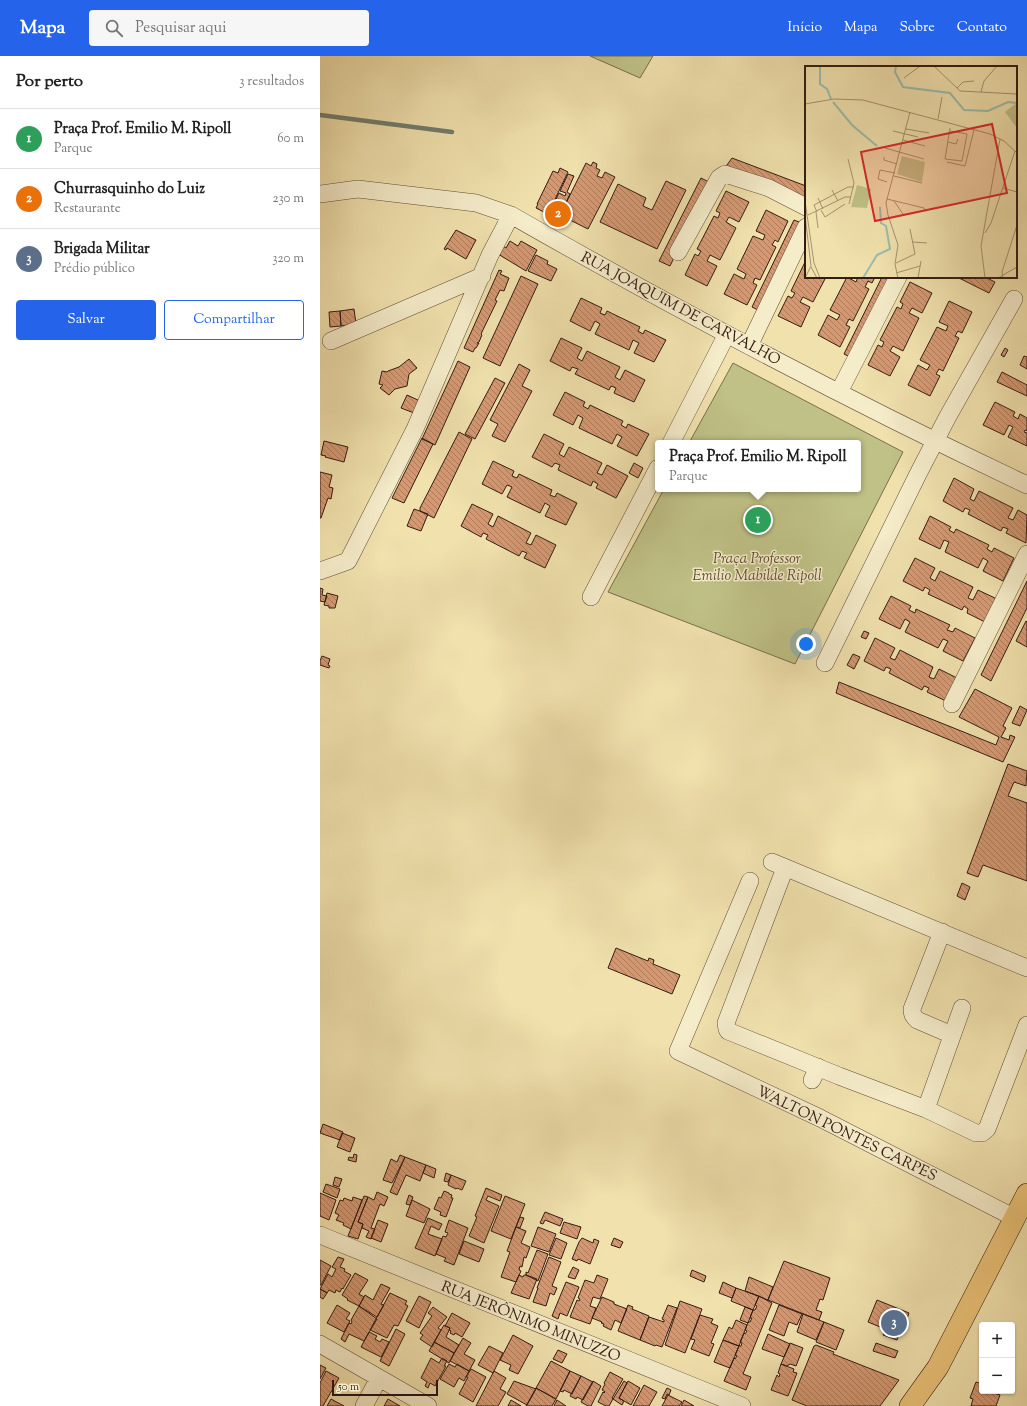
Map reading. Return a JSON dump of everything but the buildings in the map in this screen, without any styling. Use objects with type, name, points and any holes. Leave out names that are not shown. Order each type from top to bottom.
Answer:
[{"type":"main road","points":[[910,1406],[938,1367],[1027,1194]]},
{"type":"street","points":[[678,252],[719,178],[725,174],[769,188],[805,206]]},
{"type":"street","name":"RUA JOAQUIM DE CARVALHO","points":[[320,194],[366,190],[476,203],[510,215],[749,346],[935,442],[1027,485]]},
{"type":"street","points":[[320,572],[348,561],[415,429],[490,255],[510,215]]},
{"type":"street","points":[[749,346],[805,229]]},
{"type":"street","points":[[331,341],[482,276]]},
{"type":"street","points":[[839,392],[897,278]]},
{"type":"street","points":[[825,663],[947,418],[1014,299]]},
{"type":"street","points":[[673,440],[727,334]]},
{"type":"street","points":[[591,597],[655,474]]},
{"type":"street","points":[[952,704],[1027,554]]},
{"type":"street","points":[[1027,968],[778,865],[726,1023],[726,1029],[814,1074],[926,1109],[976,1133],[982,1133],[987,1129],[1027,1025]]},
{"type":"street","name":"WALTON PONTES CARPES","points":[[750,881],[678,1051],[813,1114],[1015,1218]]},
{"type":"street","points":[[942,932],[912,1009],[912,1013],[913,1017],[917,1020],[952,1035]]},
{"type":"street","points":[[926,1109],[962,1008]]},
{"type":"street","name":"RUA JERÔNIMO MINUZZO","points":[[320,1235],[742,1406]]},
{"type":"street","points":[[320,1344],[428,1406]]},
{"type":"street","points":[[364,1406],[379,1378]]},
{"type":"green space","points":[[590,56],[653,56],[640,78]]},
{"type":"green space","name":"Praça Professor Emilio Mabilde Ripoll","points":[[733,363],[903,452],[795,664],[608,592],[662,492],[861,492],[861,440],[691,440]]},
{"type":"waterway","points":[[320,115],[452,132]]},
{"type":"place","name":"Churrasquinho do Luiz","points":[[558,214]]},
{"type":"place","name":"Praça Prof. Emilio M. Ripoll","points":[[758,520]]},
{"type":"place","name":"Brigada Militar","points":[[894,1323]]}]
